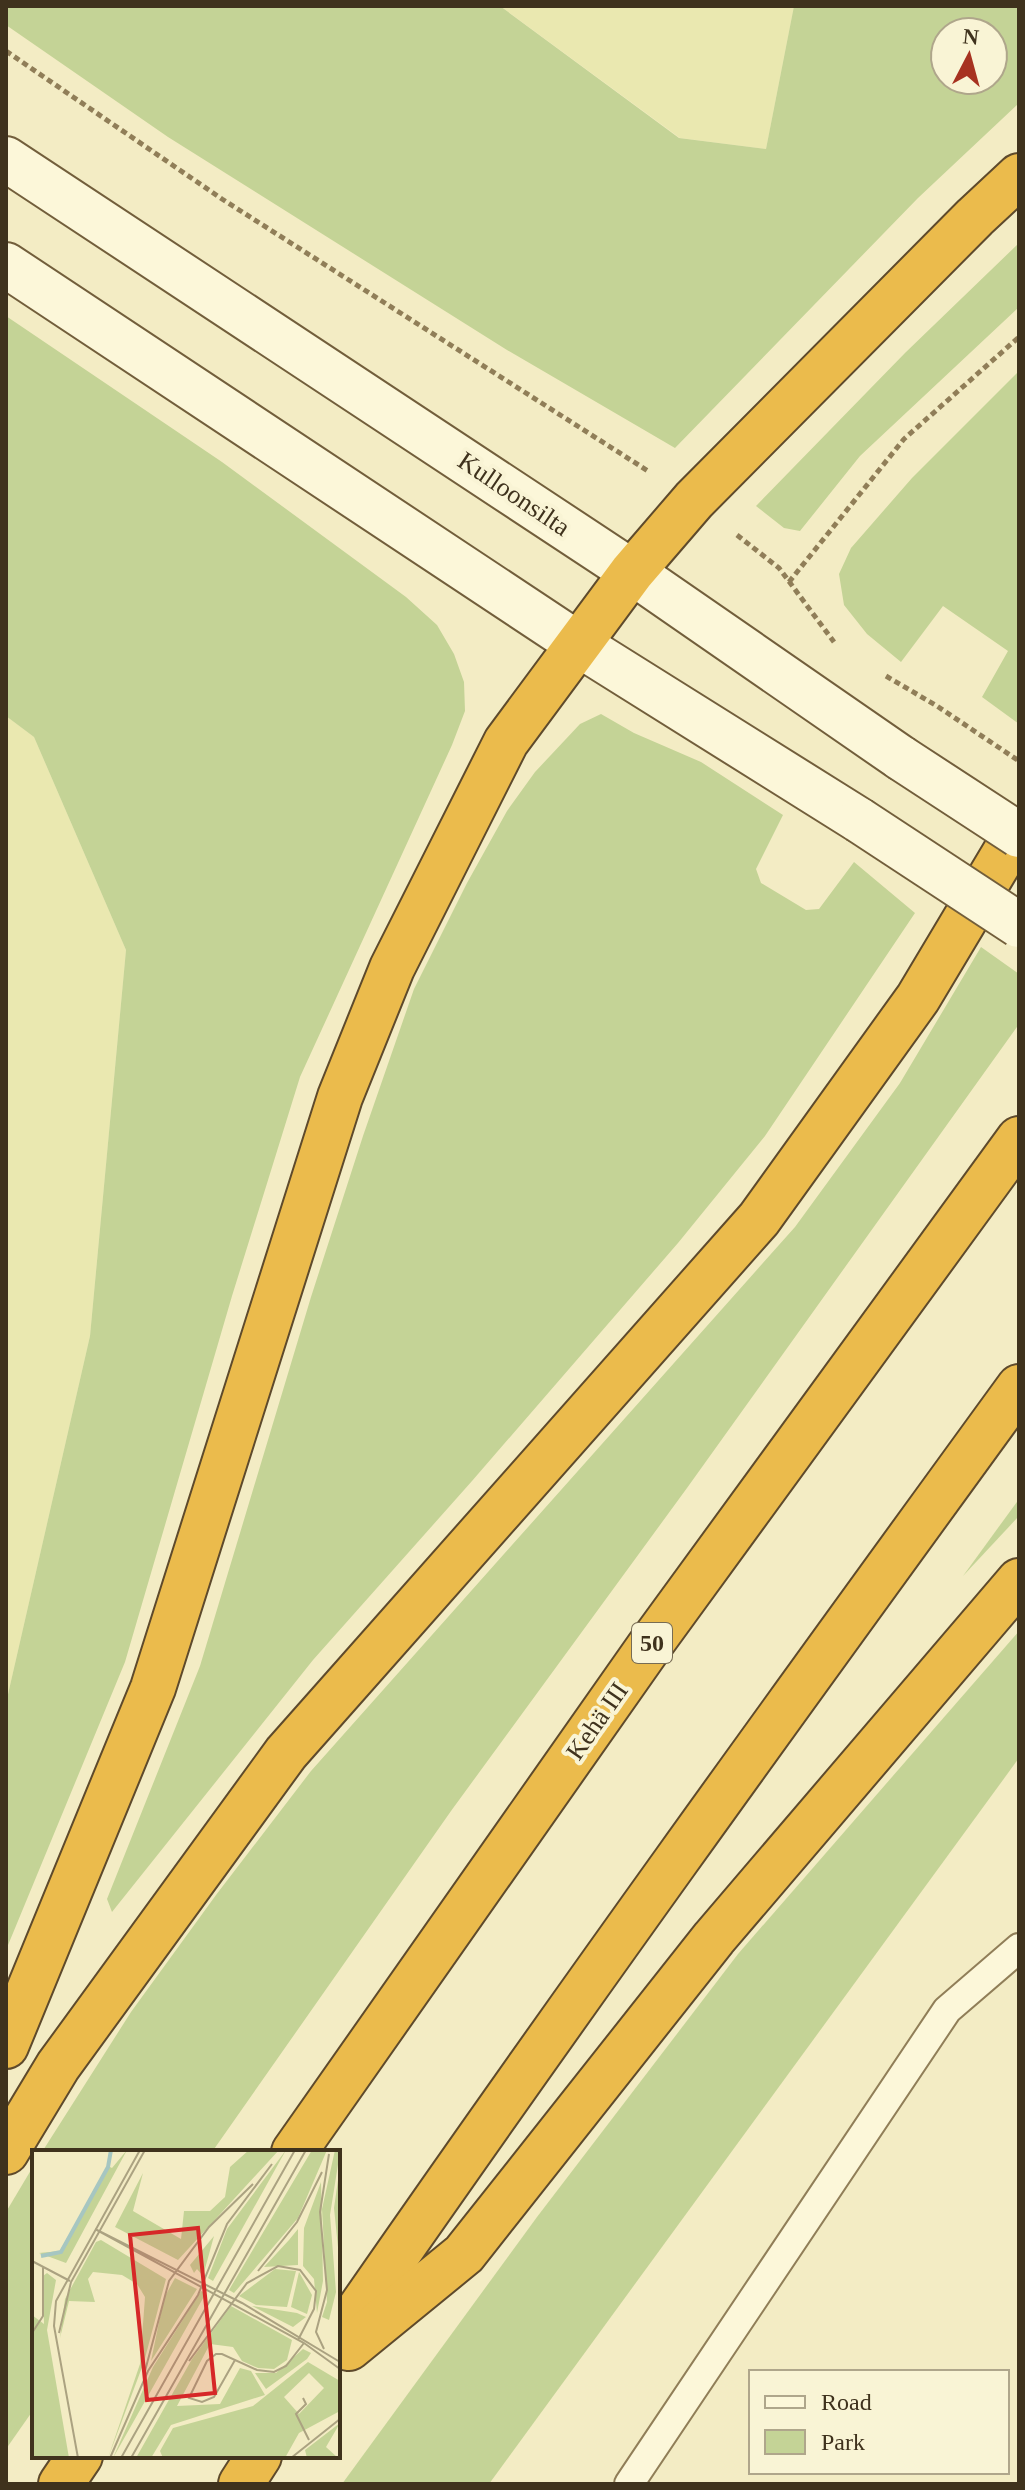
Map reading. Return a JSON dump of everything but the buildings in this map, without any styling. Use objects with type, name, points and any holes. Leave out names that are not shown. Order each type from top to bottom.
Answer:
[{"type":"highway","points":[[6,2046],[153,1688],[340,1097],[392,968],[506,742],[632,572],[694,500],[1019,176]]},
{"type":"highway","points":[[6,2152],[58,2066],[286,1753],[759,1219],[918,998],[1019,832]]},
{"type":"highway","name":"Kehä III","points":[[295,2150],[653,1641],[1019,1139]]},
{"type":"highway","points":[[340,2337],[516,2083],[1019,1387]]},
{"type":"highway","points":[[340,2355],[464,2254],[714,1938],[1019,1581]]},
{"type":"highway","points":[[61,2484],[79,2458]]},
{"type":"highway","points":[[241,2484],[258,2458]]},
{"type":"main road","name":"Kulloonsilta","points":[[6,159],[632,572],[901,758],[1019,832]]},
{"type":"main road","points":[[6,265],[578,644],[859,820],[1019,925]]},
{"type":"lane","points":[[629,2484],[947,2010],[1019,1948]]},
{"type":"path","points":[[6,51],[222,199],[694,500],[779,568],[840,649]]},
{"type":"path","points":[[789,582],[904,439],[1019,337]]},
{"type":"path","points":[[876,670],[1019,761]]},
{"type":"shaded area","points":[[500,6],[794,6],[766,149],[680,138]]},
{"type":"shaded area","points":[[6,716],[34,737],[126,950],[90,1336],[6,1703]]},
{"type":"green space","points":[[6,6],[500,6],[679,138],[766,149],[794,6],[1019,6],[1019,103],[918,198],[675,448],[507,350],[168,137],[6,25]]},
{"type":"green space","points":[[1019,243],[1019,307],[860,456],[800,531],[784,528],[756,506],[905,353]]},
{"type":"green space","points":[[6,316],[222,462],[406,597],[437,625],[454,654],[464,682],[465,711],[300,1077],[125,1662],[6,1950],[6,1703],[90,1336],[126,950],[34,737],[6,716]]},
{"type":"green space","points":[[1019,371],[1019,724],[982,697],[1008,651],[943,606],[901,662],[867,634],[844,605],[839,574],[851,548],[912,478]]},
{"type":"green space","points":[[601,714],[634,733],[701,762],[783,815],[756,869],[761,883],[806,910],[819,909],[854,862],[915,913],[765,1136],[678,1243],[313,1660],[112,1912],[107,1899],[200,1666],[311,1297],[414,989],[507,811],[535,772],[580,724]]},
{"type":"green space","points":[[981,947],[1019,974],[1019,1024],[451,1811],[213,2150],[43,2150],[131,2012],[311,1771],[795,1227],[900,1083]]},
{"type":"green space","points":[[1019,1499],[1019,1516],[963,1576]]},
{"type":"green space","points":[[1019,1631],[1019,1758],[489,2484],[342,2484],[537,2217],[738,1954]]},
{"type":"green space","points":[[32,2168],[32,2412],[6,2449],[6,2212]]}]
